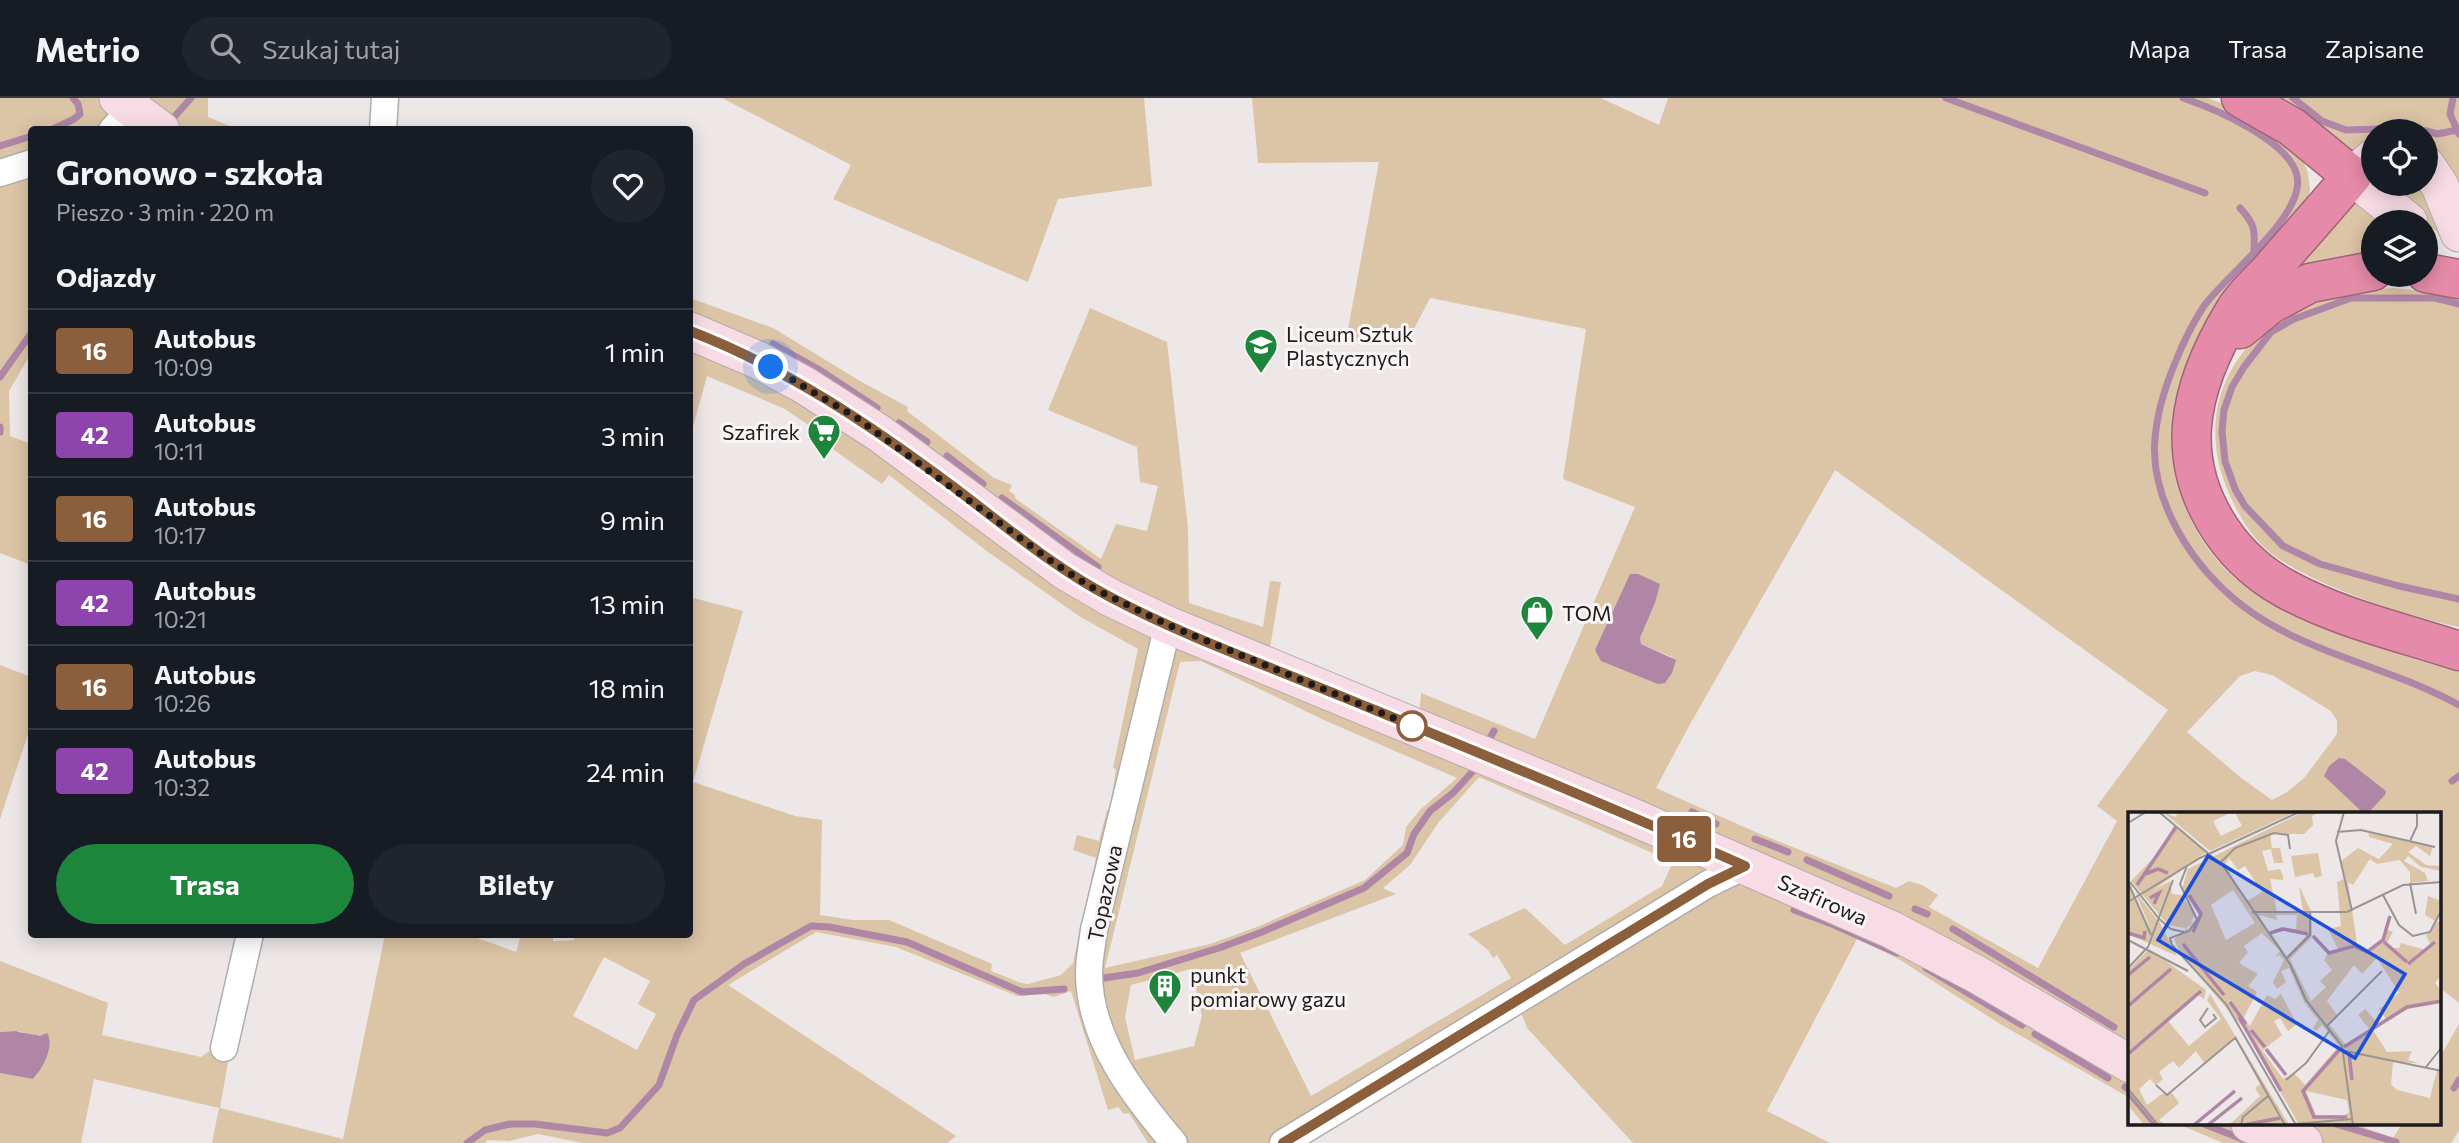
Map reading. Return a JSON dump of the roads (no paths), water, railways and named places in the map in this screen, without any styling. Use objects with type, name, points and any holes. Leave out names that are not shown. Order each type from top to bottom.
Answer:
[{"type":"highway","points":[[2241,98],[2361,166]]},
{"type":"highway","points":[[2361,169],[2235,310],[2214,351],[2201,385],[2194,413],[2193,450],[2204,499],[2230,543],[2262,573],[2313,601],[2459,651]]},
{"type":"highway","points":[[2214,351],[2269,305],[2293,291],[2310,283],[2361,273]]},
{"type":"highway","points":[[2438,275],[2459,279]]},
{"type":"street","points":[[383,126],[385,98]]},
{"type":"street","points":[[120,112],[152,126]]},
{"type":"street","points":[[0,173],[28,164]]},
{"type":"street","points":[[2438,183],[2459,233]]},
{"type":"street","points":[[2387,196],[2399,210]]},
{"type":"street","points":[[2438,242],[2459,253]]},
{"type":"street","name":"Szafirowa","points":[[693,332],[758,360],[832,402],[929,469],[1065,571],[1111,598],[1168,625],[1628,815],[1915,941],[2128,1063]]},
{"type":"street","name":"Topazowa","points":[[1168,625],[1094,930],[1089,972],[1095,1013],[1120,1073],[1174,1143]]},
{"type":"street","points":[[1283,1143],[1708,884],[1745,866]]},
{"type":"street","points":[[224,1048],[249,938]]},
{"type":"street","points":[[2256,1126],[2304,1143]]},
{"type":"waterway","points":[[59,126],[80,114],[78,104],[73,98]]},
{"type":"waterway","points":[[175,116],[191,98]]},
{"type":"waterway","points":[[1946,98],[2205,193]]},
{"type":"waterway","points":[[2183,98],[2231,118],[2266,138],[2291,163],[2297,176],[2296,192],[2289,208],[2262,244],[2204,306],[2168,381],[2158,420],[2155,460],[2158,481],[2173,521],[2196,558],[2223,589],[2276,628],[2429,690],[2459,705]]},
{"type":"waterway","points":[[2293,98],[2322,121],[2346,130],[2361,130]]},
{"type":"waterway","points":[[2453,98],[2450,114],[2459,134]]},
{"type":"waterway","points":[[2438,134],[2457,130]]},
{"type":"waterway","points":[[0,146],[28,137]]},
{"type":"waterway","points":[[2240,208],[2253,228],[2254,251]]},
{"type":"waterway","points":[[2459,304],[2435,298],[2351,298],[2294,319],[2271,332],[2244,367],[2232,387],[2224,410],[2222,431],[2225,461],[2235,489],[2245,506],[2283,546],[2320,564],[2459,599]]},
{"type":"waterway","points":[[0,377],[28,338]]},
{"type":"waterway","points":[[773,344],[818,369],[877,408]]},
{"type":"waterway","points":[[899,423],[927,442]]},
{"type":"waterway","points":[[0,427],[0,432]]},
{"type":"waterway","points":[[947,456],[983,484]]},
{"type":"waterway","points":[[1002,498],[1098,567]]},
{"type":"waterway","points":[[1490,738],[1494,731]]},
{"type":"waterway","points":[[1104,978],[1138,973],[1222,947],[1364,888],[1407,853],[1414,834],[1430,811],[1453,793],[1473,771]]},
{"type":"waterway","points":[[2452,781],[2459,776]]},
{"type":"waterway","points":[[1692,812],[1716,824]]},
{"type":"waterway","points":[[1755,839],[1788,852]]},
{"type":"waterway","points":[[1807,860],[1889,896]]},
{"type":"waterway","points":[[1915,909],[1927,914]]},
{"type":"waterway","points":[[1794,910],[1897,953]]},
{"type":"waterway","points":[[467,1143],[485,1130],[510,1124],[535,1124],[607,1133],[620,1128],[659,1085],[677,1035],[694,1000],[744,964],[811,926],[907,942],[1022,992],[1064,989]]},
{"type":"waterway","points":[[1953,929],[2114,1027]]},
{"type":"waterway","points":[[1926,968],[2022,1025]]},
{"type":"waterway","points":[[2035,1034],[2108,1078]]},
{"type":"waterway","points":[[2454,1088],[2459,1080]]},
{"type":"waterway","points":[[2209,1126],[2247,1141]]},
{"type":"waterway","points":[[2343,1126],[2396,1142]]},
{"type":"place","name":"Liceum Sztuk Plastycznych","points":[[1261,375]]},
{"type":"place","name":"Szafirek","points":[[824,461]]},
{"type":"place","name":"TOM","points":[[1537,642]]},
{"type":"place","name":"punkt pomiarowy gazu","points":[[1165,1016]]}]
